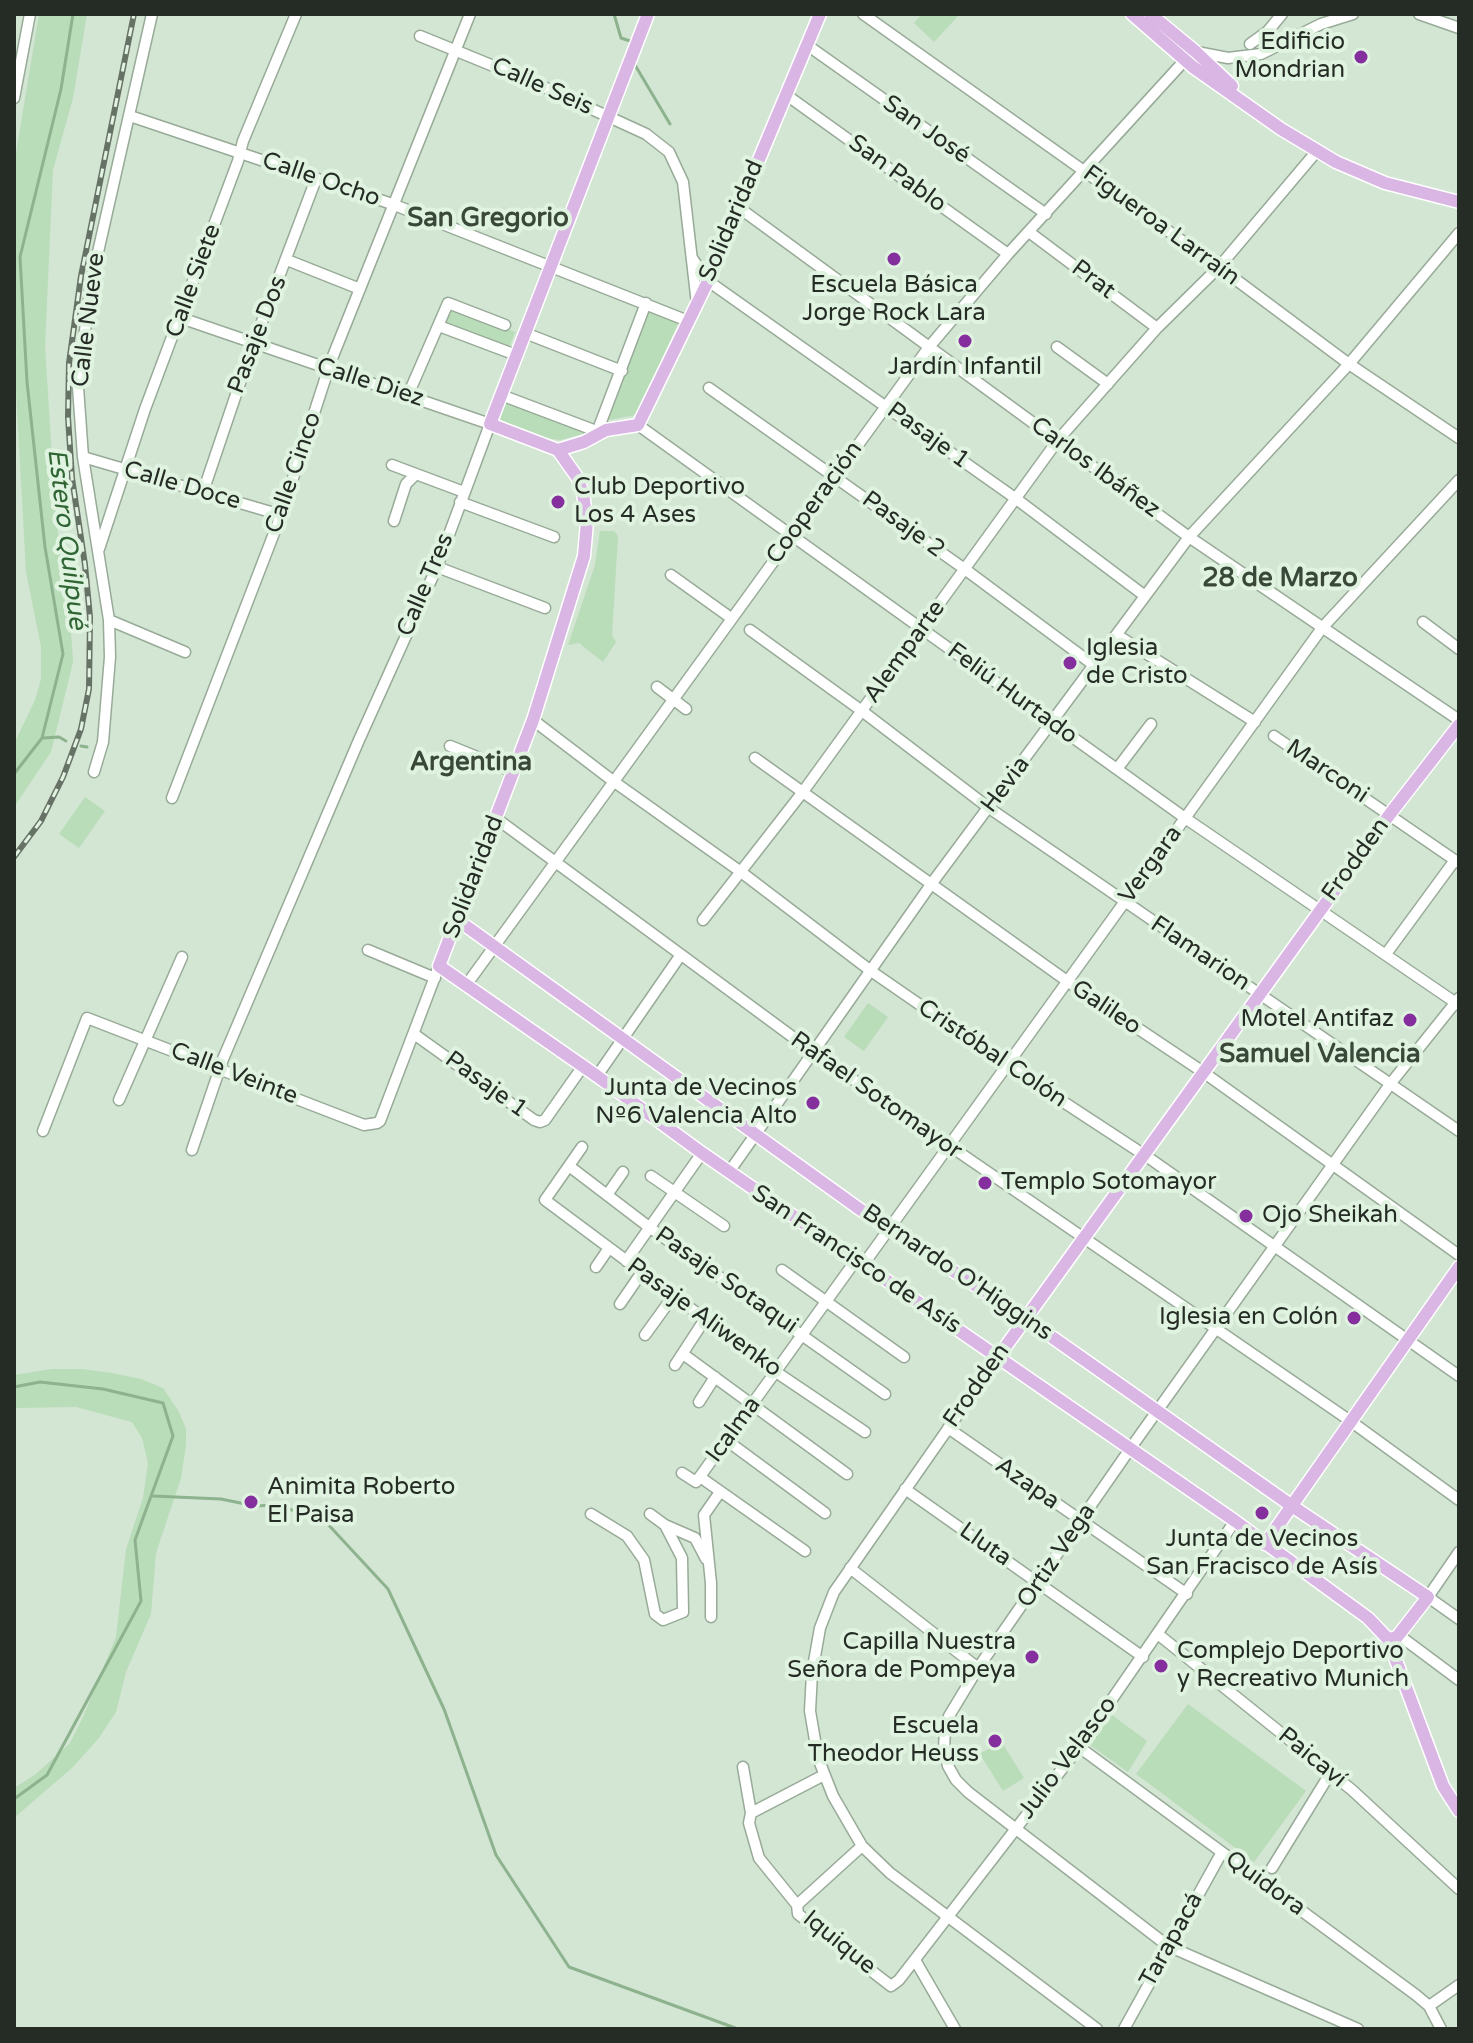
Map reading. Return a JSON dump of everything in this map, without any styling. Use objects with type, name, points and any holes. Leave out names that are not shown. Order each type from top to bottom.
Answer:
[{"type":"main road","name":"Solidaridad","points":[[638,425],[708,281],[820,14]]},
{"type":"main road","points":[[1132,14],[1189,52]]},
{"type":"main road","points":[[1150,14],[1263,116],[1317,151],[1385,183],[1459,202]]},
{"type":"main road","name":"Calle Tres","points":[[490,424],[646,18]]},
{"type":"main road","name":"Calle Diez","points":[[490,424],[558,450]]},
{"type":"main road","points":[[558,450],[619,426],[638,425]]},
{"type":"main road","name":"Solidaridad","points":[[437,972],[459,921],[533,720],[576,589],[587,522],[577,477],[558,450]]},
{"type":"main road","name":"Frodden","points":[[998,1357],[1459,722]]},
{"type":"main road","name":"Bernardo O'Higgins","points":[[459,921],[624,1037],[754,1135],[1428,1597]]},
{"type":"main road","name":"San Francisco de Asís","points":[[437,972],[467,984],[859,1263],[1235,1521],[1392,1638]]},
{"type":"main road","points":[[1265,1544],[1459,1267]]},
{"type":"main road","points":[[1428,1597],[1392,1638],[1443,1786],[1459,1811]]},
{"type":"street","points":[[14,98],[30,14]]},
{"type":"street","name":"Calle Nueve","points":[[94,772],[103,742],[110,657],[109,620],[83,457],[78,387],[98,246],[152,14]]},
{"type":"street","name":"Calle Siete","points":[[98,551],[124,470],[243,141],[296,14]]},
{"type":"street","name":"Calle Cinco","points":[[172,798],[281,515],[328,370],[470,14]]},
{"type":"street","name":"Figueroa Larraín","points":[[863,14],[1219,267],[1349,364],[1459,438]]},
{"type":"street","points":[[1250,44],[1268,31],[1282,14]]},
{"type":"street","points":[[1189,52],[1228,58],[1261,54],[1321,24],[1353,14]]},
{"type":"street","points":[[1419,14],[1459,28]]},
{"type":"street","name":"Calle Seis","points":[[420,36],[609,117],[661,144],[675,162],[683,182],[692,258]]},
{"type":"street","name":"San José","points":[[807,45],[1046,214]]},
{"type":"street","name":"Cooperación","points":[[467,984],[929,347],[1189,52]]},
{"type":"street","name":"San Pablo","points":[[785,94],[1008,254]]},
{"type":"street","name":"Calle Ocho","points":[[130,116],[392,204],[688,321]]},
{"type":"street","name":"Alemparte","points":[[703,920],[802,793],[1058,440],[1157,328],[1219,267],[1317,151]]},
{"type":"street","name":"Pasaje Dos","points":[[203,492],[253,344],[316,179]]},
{"type":"street","name":"Carlos Ibáñez","points":[[738,207],[1189,537],[1459,722]]},
{"type":"street","name":"Prat","points":[[1029,232],[1157,328]]},
{"type":"street","name":"Hevia","points":[[729,1172],[932,883],[1189,537],[1349,364],[1459,233]]},
{"type":"street","points":[[692,258],[708,281]]},
{"type":"street","points":[[692,258],[697,304]]},
{"type":"street","points":[[287,260],[360,289]]},
{"type":"street","name":"Pasaje 1","points":[[708,281],[1015,498],[1145,596]]},
{"type":"street","points":[[408,395],[448,303],[505,325]]},
{"type":"street","points":[[501,395],[591,429],[596,435],[646,303]]},
{"type":"street","name":"Calle Diez","points":[[181,318],[490,424]]},
{"type":"street","points":[[439,326],[516,355]]},
{"type":"street","points":[[525,333],[622,371]]},
{"type":"street","points":[[1057,347],[1108,384]]},
{"type":"street","name":"Pasaje 2","points":[[709,388],[966,570],[1095,666]]},
{"type":"street","name":"Calle Tres","points":[[192,1150],[220,1070],[282,918],[437,567],[490,424]]},
{"type":"street","name":"Feliú Hurtado","points":[[638,425],[1185,818],[1458,1002]]},
{"type":"street","name":"Calle Doce","points":[[83,457],[281,515]]},
{"type":"street","points":[[392,465],[554,537]]},
{"type":"street","points":[[394,521],[406,484],[416,474]]},
{"type":"street","name":"Vergara","points":[[859,1263],[889,1229],[949,1147],[1322,628],[1459,480]]},
{"type":"street","points":[[437,567],[545,608]]},
{"type":"street","points":[[671,575],[731,618]]},
{"type":"street","points":[[109,620],[185,652]]},
{"type":"street","points":[[1423,622],[1459,649]]},
{"type":"street","name":"Flamarion","points":[[750,630],[989,808],[1459,1131]]},
{"type":"street","points":[[1117,635],[1255,722]]},
{"type":"street","points":[[657,687],[686,709]]},
{"type":"street","name":"Cristóbal Colón","points":[[533,720],[871,971],[1144,1154],[1459,1376]]},
{"type":"street","points":[[1117,769],[1151,724]]},
{"type":"street","name":"Marconi","points":[[1274,736],[1457,862]]},
{"type":"street","points":[[450,746],[514,772]]},
{"type":"street","name":"Galileo","points":[[755,758],[1459,1255]]},
{"type":"street","name":"Rafael Sotomayor","points":[[497,819],[813,1052],[1349,1420],[1459,1500]]},
{"type":"street","points":[[1386,954],[1457,862]]},
{"type":"street","points":[[368,950],[437,972]]},
{"type":"street","points":[[597,1076],[680,956]]},
{"type":"street","points":[[119,1100],[182,957]]},
{"type":"street","name":"Solidaridad","points":[[380,1121],[437,972]]},
{"type":"street","name":"Ortiz Vega","points":[[1358,2029],[1168,1946],[1014,1829],[956,1780],[948,1766],[944,1748],[949,1716],[978,1668],[1391,1083],[1458,1002]]},
{"type":"street","name":"Calle Veinte","points":[[43,1131],[87,1018],[364,1125],[380,1121]]},
{"type":"street","name":"Pasaje 1","points":[[414,1034],[540,1122],[545,1120],[583,1066]]},
{"type":"street","points":[[569,1166],[582,1147]]},
{"type":"street","points":[[626,1261],[702,1153]]},
{"type":"street","name":"Pasaje Sotaqui","points":[[569,1166],[649,1227],[885,1394]]},
{"type":"street","name":"Pasaje Aliwenko","points":[[569,1166],[545,1200],[776,1372],[865,1432]]},
{"type":"street","points":[[607,1195],[623,1172]]},
{"type":"street","points":[[651,1176],[724,1226]]},
{"type":"street","points":[[596,1267],[609,1248]]},
{"type":"street","name":"Icalma","points":[[698,1480],[802,1335],[859,1263]]},
{"type":"street","points":[[782,1270],[904,1357]]},
{"type":"street","points":[[620,1304],[642,1272]]},
{"type":"street","points":[[645,1335],[674,1295]]},
{"type":"street","points":[[675,1365],[705,1319]]},
{"type":"street","points":[[683,1354],[847,1474]]},
{"type":"street","name":"Frodden","points":[[998,1357],[850,1568],[827,1608],[812,1673],[810,1711],[824,1775],[847,1824],[862,1846],[890,1873],[1097,2029]]},
{"type":"street","points":[[699,1402],[715,1377]]},
{"type":"street","name":"Azapa","points":[[948,1428],[1187,1594]]},
{"type":"street","points":[[726,1440],[825,1513]]},
{"type":"street","points":[[682,1473],[720,1492],[805,1551]]},
{"type":"street","name":"Lluta","points":[[905,1489],[1143,1657]]},
{"type":"street","points":[[711,1617],[704,1515],[720,1492]]},
{"type":"street","points":[[591,1514],[627,1536],[644,1560],[655,1614],[663,1620],[683,1612],[682,1558],[665,1525]]},
{"type":"street","points":[[650,1514],[665,1525],[695,1538],[709,1565]]},
{"type":"street","name":"Julio Velasco","points":[[891,1986],[915,1960],[1079,1747],[1235,1521]]},
{"type":"street","points":[[1428,1597],[1459,1552]]},
{"type":"street","points":[[850,1568],[978,1668]]},
{"type":"street","name":"Bernardo O'Higgins","points":[[1428,1597],[1459,1619]]},
{"type":"street","name":"Paicaví","points":[[1159,1635],[1331,1772],[1459,1889]]},
{"type":"street","name":"San Francisco de Asís","points":[[1392,1638],[1404,1639],[1459,1680]]},
{"type":"street","name":"Quidora","points":[[1079,1747],[1429,2006],[1441,2029]]},
{"type":"street","name":"Iquique","points":[[743,1767],[751,1813],[749,1823],[759,1858],[797,1905],[798,1914],[891,1986]]},
{"type":"street","points":[[1272,1868],[1331,1772]]},
{"type":"street","points":[[751,1813],[824,1775]]},
{"type":"street","points":[[797,1905],[862,1846]]},
{"type":"street","name":"Tarapacá","points":[[1124,2029],[1222,1852]]},
{"type":"street","points":[[915,1960],[955,2029]]},
{"type":"street","points":[[1429,2006],[1459,1985]]},
{"type":"green space","points":[[39,14],[87,14],[73,98],[53,170],[45,346],[56,520],[69,601],[73,662],[51,752],[14,807],[14,744],[35,700],[41,679],[41,647],[26,572],[14,354],[14,165]]},
{"type":"green space","points":[[922,14],[960,14],[934,42],[914,23]]},
{"type":"green space","points":[[448,306],[515,332],[508,351],[441,325]]},
{"type":"green space","points":[[647,310],[678,324],[636,415],[608,420],[607,414]]},
{"type":"green space","points":[[506,400],[590,432],[560,440],[503,423],[500,418]]},
{"type":"green space","points":[[600,531],[614,531],[618,536],[612,635],[616,642],[603,662],[579,643],[568,645],[595,565]]},
{"type":"green space","points":[[85,797],[105,811],[79,848],[59,834]]},
{"type":"green space","points":[[868,1003],[888,1017],[864,1051],[844,1037]]},
{"type":"green space","points":[[52,1369],[112,1373],[141,1379],[163,1388],[186,1429],[186,1445],[181,1478],[156,1553],[151,1614],[126,1672],[116,1712],[99,1738],[73,1767],[14,1818],[14,1788],[36,1774],[70,1743],[116,1637],[126,1549],[143,1498],[148,1463],[142,1438],[132,1422],[76,1407],[14,1408],[14,1375]]},
{"type":"green space","points":[[1188,1704],[1306,1791],[1254,1862],[1136,1774]]},
{"type":"green space","points":[[1112,1715],[1147,1741],[1128,1772],[1090,1745]]},
{"type":"green space","points":[[1001,1741],[1024,1778],[1003,1791],[980,1754]]},
{"type":"waterway","name":"Estero Quilpué","points":[[14,774],[42,738],[63,654],[45,547],[27,382],[20,257],[61,89],[73,14]]},
{"type":"waterway","points":[[614,14],[621,38],[633,42]]},
{"type":"waterway","points":[[635,65],[670,124]]},
{"type":"waterway","points":[[43,738],[59,737],[66,741]]},
{"type":"waterway","points":[[81,746],[87,747]]},
{"type":"waterway","name":"Estero Quilpué","points":[[14,1387],[40,1382],[103,1389],[163,1403],[173,1436],[135,1540],[141,1601],[47,1775],[14,1799]]},
{"type":"waterway","points":[[153,1496],[221,1499],[255,1506],[276,1505],[324,1520],[388,1589],[444,1709],[496,1855],[569,1967],[738,2029]]},
{"type":"railway","points":[[14,857],[41,821],[63,777],[81,729],[89,689],[90,617],[72,478],[68,417],[69,363],[81,276],[134,14]]},
{"type":"place","name":"Edificio Mondrian","points":[[1361,57]]},
{"type":"place","name":"Escuela Básica Jorge Rock Lara","points":[[894,259]]},
{"type":"place","name":"Jardín Infantil","points":[[965,341]]},
{"type":"place","name":"Club Deportivo Los 4 Ases","points":[[558,502]]},
{"type":"place","name":"Iglesia de Cristo","points":[[1070,663]]},
{"type":"place","name":"Motel Antifaz","points":[[1410,1020]]},
{"type":"place","name":"Junta de Vecinos Nº6 Valencia Alto","points":[[813,1103]]},
{"type":"place","name":"Templo Sotomayor","points":[[985,1183]]},
{"type":"place","name":"Ojo Sheikah","points":[[1246,1216]]},
{"type":"place","name":"Iglesia en Colón","points":[[1354,1318]]},
{"type":"place","name":"Animita Roberto El Paisa","points":[[251,1502]]},
{"type":"place","name":"Junta de Vecinos San Fracisco de Asís","points":[[1262,1513]]},
{"type":"place","name":"Capilla Nuestra Señora de Pompeya","points":[[1032,1657]]},
{"type":"place","name":"Complejo Deportivo y Recreativo Munich","points":[[1161,1666]]},
{"type":"place","name":"Escuela Theodor Heuss","points":[[995,1741]]},
{"type":"district","name":"San Gregorio","points":[[488,219]]},
{"type":"district","name":"28 de Marzo","points":[[1280,579]]},
{"type":"district","name":"Argentina","points":[[471,763]]},
{"type":"district","name":"Samuel Valencia","points":[[1320,1055]]}]
